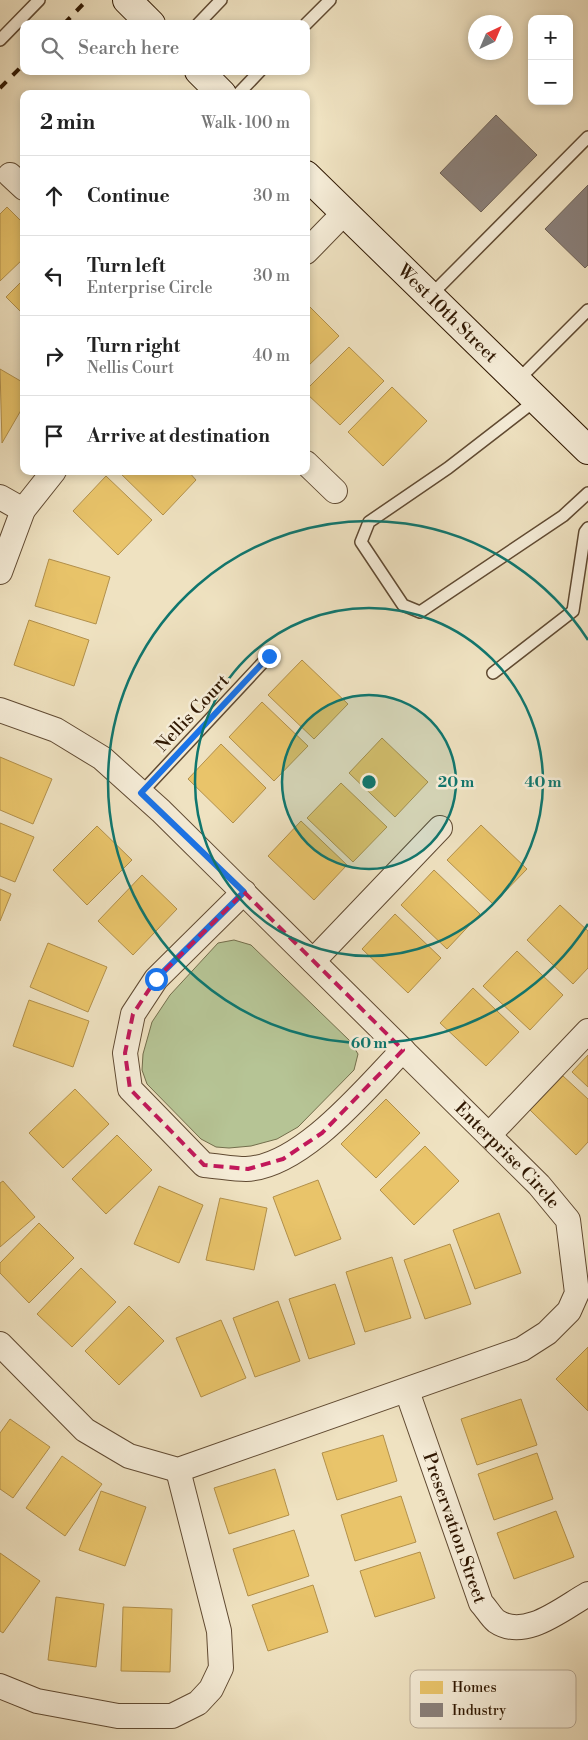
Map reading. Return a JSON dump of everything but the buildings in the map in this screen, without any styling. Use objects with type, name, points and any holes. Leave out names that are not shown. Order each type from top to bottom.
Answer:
[{"type":"main road","points":[[129,1],[147,20]]},
{"type":"main road","points":[[203,75],[218,90]]},
{"type":"main road","name":"West 10th Street","points":[[310,183],[344,213],[588,450]]},
{"type":"street","points":[[310,248],[344,213]]},
{"type":"street","points":[[310,466],[335,491]]},
{"type":"street","points":[[0,572],[23,510],[51,475]]},
{"type":"street","points":[[0,497],[23,510]]},
{"type":"street","name":"Enterprise Circle","points":[[0,710],[56,730],[102,758],[141,793],[244,892],[489,1135],[539,1185],[568,1220],[583,1295],[547,1333],[522,1349],[178,1470]]},
{"type":"street","points":[[313,961],[440,828]]},
{"type":"street","points":[[244,892],[156,979],[133,1014],[125,1053],[130,1089],[204,1165],[248,1169],[283,1159],[322,1133],[403,1050]]},
{"type":"street","points":[[489,1135],[588,1031]]},
{"type":"street","points":[[0,1344],[85,1430],[129,1456],[178,1470],[219,1631],[222,1668],[211,1689],[198,1702],[172,1716],[118,1716],[37,1701],[0,1686]]},
{"type":"street","name":"Preservation Street","points":[[407,1391],[481,1602],[496,1620],[512,1628],[533,1625],[588,1594]]},
{"type":"lane","points":[[0,40],[39,0]]},
{"type":"lane","points":[[202,20],[221,0]]},
{"type":"lane","points":[[310,20],[330,0]]},
{"type":"lane","points":[[242,90],[256,75]]},
{"type":"lane","points":[[430,296],[588,137]]},
{"type":"lane","points":[[588,310],[527,391],[448,468],[369,522],[361,542],[403,605],[420,612],[563,516],[588,493]]},
{"type":"lane","points":[[493,673],[573,611],[585,532],[588,528]]},
{"type":"lane","name":"Nellis Court","points":[[141,793],[269,656]]},
{"type":"highlighted area","points":[[244,892],[403,1050],[322,1133],[283,1159],[248,1169],[204,1165],[130,1089],[125,1053],[133,1014],[156,979]]},
{"type":"green space","points":[[234,940],[251,945],[350,1041],[358,1054],[354,1070],[298,1127],[277,1139],[251,1146],[229,1148],[216,1147],[201,1139],[147,1084],[142,1070],[143,1054],[152,1022],[170,995],[218,943]]},
{"type":"railway","points":[[68,20],[87,0]]},
{"type":"railway","points":[[0,88],[20,68]]},
{"type":"route","points":[[156,979],[244,892],[141,793],[269,656]]}]
